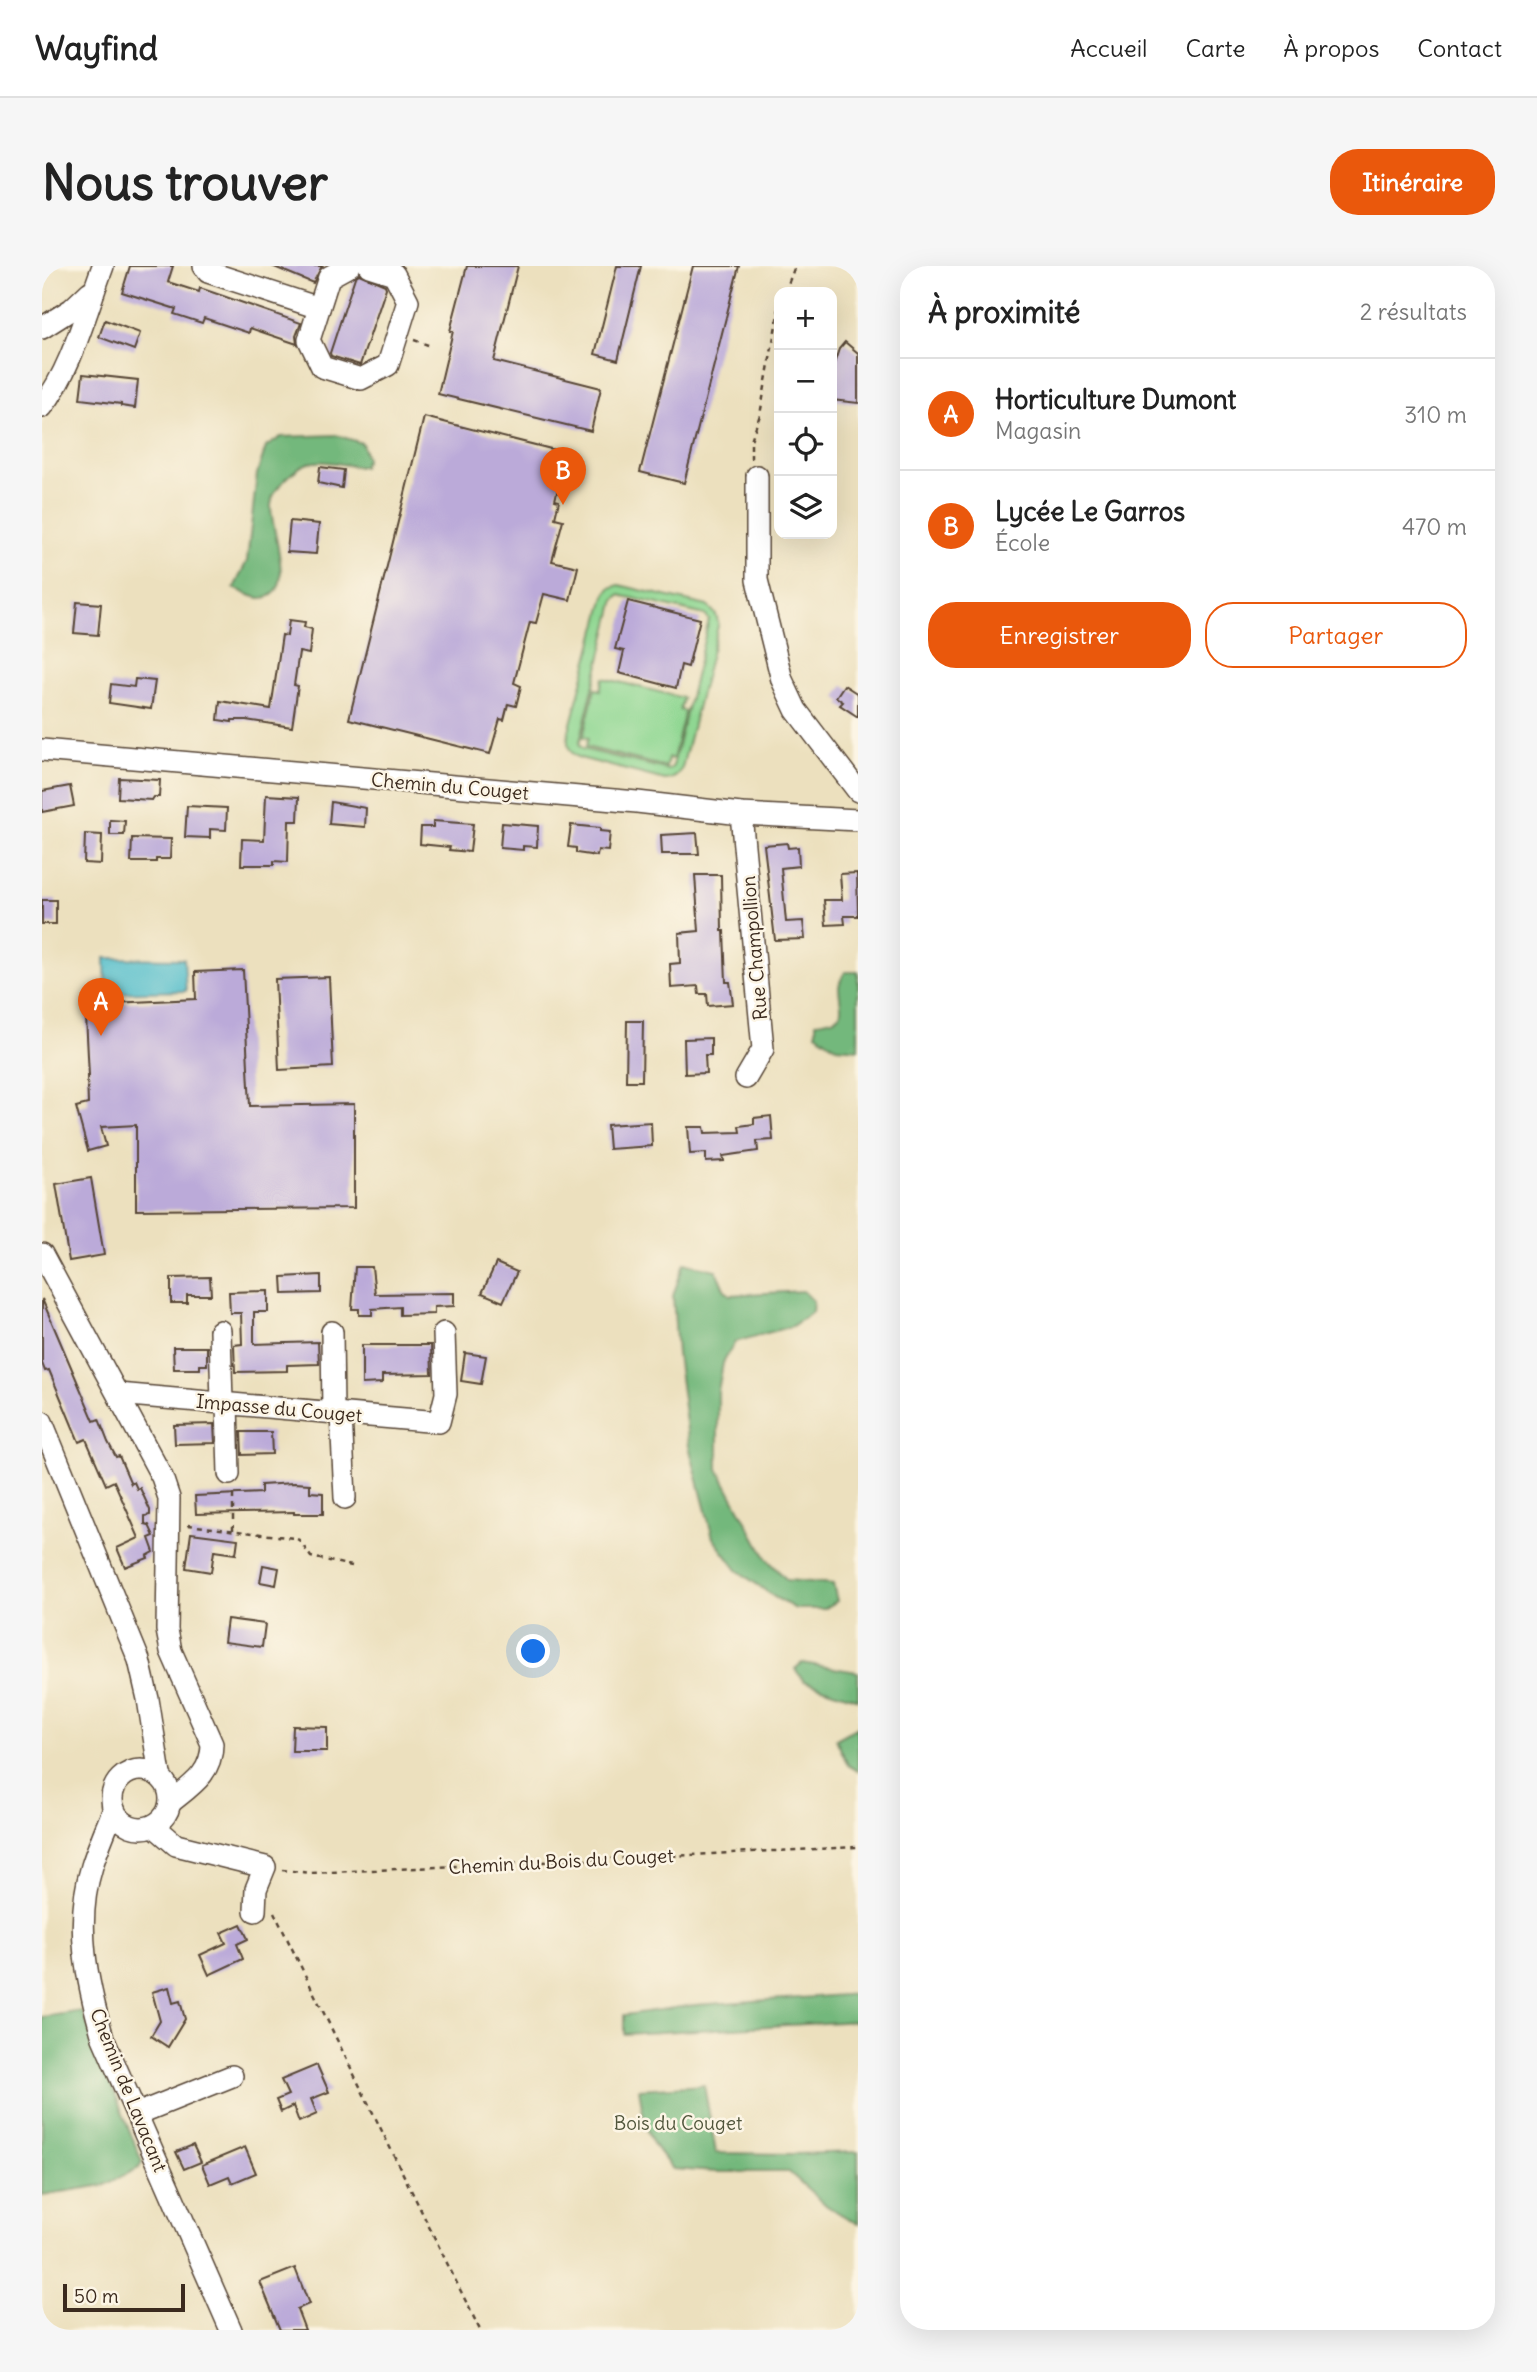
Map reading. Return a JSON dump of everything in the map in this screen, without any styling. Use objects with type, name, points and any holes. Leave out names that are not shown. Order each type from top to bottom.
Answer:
[{"type":"street","points":[[42,407],[63,373],[103,266]]},
{"type":"street","points":[[204,266],[208,272],[319,308]]},
{"type":"street","points":[[349,266],[329,277],[309,340],[322,367],[361,379],[388,365],[408,301],[394,274],[369,266]]},
{"type":"street","points":[[42,328],[72,309],[94,289]]},
{"type":"street","points":[[757,476],[757,580],[782,680],[796,710],[858,791]]},
{"type":"street","name":"Chemin du Couget","points":[[42,750],[624,801],[741,814],[858,820]]},
{"type":"street","name":"Rue Champollion","points":[[741,814],[763,1049],[746,1078]]},
{"type":"street","points":[[42,1254],[162,1477],[169,1498],[167,1630],[171,1651],[212,1744],[212,1757],[207,1770],[199,1780],[171,1802]]},
{"type":"street","points":[[220,1331],[229,1474]]},
{"type":"street","points":[[331,1332],[345,1498]]},
{"type":"street","name":"Impasse du Couget","points":[[118,1394],[439,1422],[446,1394],[444,1334]]},
{"type":"street","points":[[42,1422],[139,1660],[160,1775],[170,1792],[168,1812],[144,1827],[102,1840]]},
{"type":"street","points":[[132,1771],[151,1729]]},
{"type":"street","points":[[160,1775],[141,1769],[123,1775],[117,1782],[112,1800],[114,1810],[125,1824],[144,1827],[176,1845],[262,1874],[256,1889],[255,1911]]},
{"type":"street","name":"Chemin de Lavacant","points":[[114,1810],[89,1880],[83,1918],[83,1954],[91,1997],[103,2038],[230,2330]]},
{"type":"street","points":[[137,2114],[232,2076]]},
{"type":"path","points":[[787,287],[795,266]]},
{"type":"path","points":[[757,476],[751,461],[751,440],[760,415],[774,336]]},
{"type":"path","points":[[229,1474],[233,1487],[233,1530]]},
{"type":"path","points":[[182,1524],[294,1538],[311,1557],[352,1566]]},
{"type":"path","name":"Chemin du Bois du Couget","points":[[262,1874],[858,1847]]},
{"type":"path","points":[[262,1874],[480,2330]]},
{"type":"green space","points":[[336,435],[362,443],[366,458],[363,467],[314,462],[303,465],[281,483],[271,505],[280,560],[281,575],[278,587],[271,595],[259,598],[234,588],[247,561],[257,474],[266,447],[281,437]]},
{"type":"green space","points":[[619,585],[707,606],[717,617],[718,626],[682,768],[671,779],[665,780],[580,758],[573,754],[568,746],[568,735],[605,596],[610,588]],"holes":[[[619,595],[705,615],[709,620],[673,766],[669,770],[583,749],[579,745],[615,599]]]},
{"type":"green space","points":[[603,678],[683,698],[680,710],[685,711],[673,759],[668,758],[666,767],[586,747],[588,738],[583,737],[595,689],[600,690]]},
{"type":"green space","points":[[845,972],[858,972],[858,1049],[836,1047],[816,1033],[816,1022],[833,1019],[840,1013],[839,986]]},
{"type":"green space","points":[[684,1263],[716,1270],[724,1289],[730,1295],[803,1291],[813,1301],[812,1312],[792,1326],[735,1342],[723,1363],[718,1391],[718,1469],[766,1558],[787,1580],[833,1584],[837,1601],[824,1609],[796,1609],[774,1597],[737,1570],[713,1538],[689,1446],[677,1354],[673,1296]]},
{"type":"green space","points":[[802,1663],[858,1672],[858,1699],[804,1681],[795,1669]]},
{"type":"green space","points":[[858,1727],[858,1771],[848,1765],[836,1739]]},
{"type":"green space","points":[[858,1994],[858,2021],[624,2034],[624,2015],[695,2005]]},
{"type":"green space","points":[[82,2011],[142,2162],[139,2168],[105,2185],[42,2195],[42,2017]]},
{"type":"green space","name":"Bois du Couget","points":[[704,2085],[716,2153],[858,2152],[858,2224],[827,2206],[789,2172],[673,2169],[651,2140],[639,2089]]},
{"type":"water","points":[[105,958],[184,959],[186,991],[106,993]]},
{"type":"building","points":[[130,266],[173,266],[168,282],[199,292],[200,288],[301,323],[296,336],[297,344],[250,328],[249,333],[204,318],[202,323],[174,314],[176,309],[122,292]]},
{"type":"building","points":[[272,266],[322,266],[313,283]]},
{"type":"building","points":[[467,266],[518,266],[494,361],[601,388],[591,431],[438,394],[453,331],[450,331]]},
{"type":"building","points":[[617,266],[641,266],[618,360],[595,354]]},
{"type":"building","points":[[693,266],[739,266],[684,483],[640,472]]},
{"type":"building","points":[[359,274],[385,285],[386,288],[360,365],[331,356],[330,353],[355,277]]},
{"type":"building","points":[[105,320],[140,333],[134,350],[99,337]]},
{"type":"building","points":[[845,342],[858,353],[858,403],[837,401],[839,349]]},
{"type":"building","points":[[83,374],[138,380],[135,408],[80,399]]},
{"type":"building","points":[[424,417],[567,453],[555,500],[559,501],[555,518],[563,520],[552,561],[578,567],[570,600],[544,594],[536,623],[530,622],[514,683],[521,686],[516,706],[508,704],[504,720],[500,719],[490,754],[349,719]]},
{"type":"building","points":[[320,467],[344,470],[342,488],[318,483]]},
{"type":"building","points":[[290,521],[319,524],[316,554],[287,552]]},
{"type":"building","points":[[628,601],[700,619],[688,667],[681,665],[676,688],[619,673],[624,651],[615,649]]},
{"type":"building","points":[[77,602],[101,604],[98,635],[74,633]]},
{"type":"building","points":[[289,620],[305,622],[304,627],[312,629],[309,654],[299,652],[294,685],[298,686],[292,727],[246,720],[218,720],[220,701],[271,709],[282,635],[287,636]]},
{"type":"building","points":[[135,679],[155,681],[151,709],[109,703],[111,684],[134,687]]},
{"type":"building","points":[[844,685],[858,694],[858,717],[840,705],[843,702],[836,697]]},
{"type":"building","points":[[119,778],[160,780],[159,797],[152,800],[118,798]]},
{"type":"building","points":[[70,786],[74,806],[42,812],[42,791]]},
{"type":"building","points":[[266,795],[299,797],[298,821],[289,821],[288,862],[274,861],[274,865],[241,865],[242,839],[264,840]]},
{"type":"building","points":[[331,802],[366,808],[365,827],[329,824]]},
{"type":"building","points":[[187,806],[227,808],[226,830],[210,829],[210,838],[185,837]]},
{"type":"building","points":[[110,820],[125,821],[124,835],[110,835]]},
{"type":"building","points":[[433,821],[473,824],[470,852],[420,844],[421,827],[433,827]]},
{"type":"building","points":[[502,823],[538,826],[537,847],[523,846],[523,850],[500,848]]},
{"type":"building","points":[[571,825],[600,828],[600,831],[610,832],[608,851],[598,850],[597,856],[576,853],[576,848],[568,847]]},
{"type":"building","points":[[697,833],[699,854],[662,854],[661,835]]},
{"type":"building","points":[[85,834],[102,835],[101,864],[84,863]]},
{"type":"building","points":[[132,838],[171,839],[170,859],[131,862]]},
{"type":"building","points":[[787,843],[788,848],[798,847],[799,866],[781,868],[786,922],[803,921],[805,939],[775,940],[764,845]]},
{"type":"building","points":[[857,873],[858,916],[844,916],[845,924],[826,925],[824,900],[842,900],[840,874]]},
{"type":"building","points":[[695,875],[721,875],[726,982],[730,982],[733,1004],[708,1006],[707,994],[699,994],[698,986],[671,988],[670,964],[680,963],[679,933],[699,931]]},
{"type":"building","points":[[42,900],[56,900],[56,924],[42,924]]},
{"type":"building","points":[[243,970],[250,1106],[354,1104],[354,1208],[136,1210],[136,1125],[101,1127],[106,1146],[88,1151],[76,1107],[88,1104],[86,1016],[93,1016],[92,1004],[196,999],[195,972]]},
{"type":"building","points":[[329,977],[333,1067],[279,1070],[275,979]]},
{"type":"building","points":[[627,1021],[643,1021],[642,1081],[626,1081]]},
{"type":"building","points":[[711,1038],[711,1055],[705,1055],[706,1073],[685,1074],[684,1039]]},
{"type":"building","points":[[771,1116],[773,1140],[757,1141],[758,1151],[723,1156],[724,1161],[706,1162],[706,1153],[690,1154],[688,1127],[704,1127],[705,1133],[740,1132],[739,1126],[754,1124],[754,1118]]},
{"type":"building","points":[[651,1122],[652,1146],[609,1149],[607,1125]]},
{"type":"building","points":[[91,1178],[104,1255],[69,1261],[56,1184]]},
{"type":"building","points":[[496,1263],[517,1272],[503,1302],[482,1293]]},
{"type":"building","points":[[355,1267],[372,1267],[375,1294],[454,1293],[454,1306],[434,1307],[434,1314],[400,1315],[400,1307],[372,1309],[372,1315],[359,1315],[359,1309],[352,1309]]},
{"type":"building","points":[[321,1275],[321,1293],[283,1294],[282,1277]]},
{"type":"building","points":[[210,1277],[211,1295],[187,1295],[187,1303],[171,1303],[171,1278]]},
{"type":"building","points":[[268,1291],[268,1312],[254,1312],[254,1344],[318,1342],[319,1364],[287,1365],[287,1371],[235,1372],[234,1345],[242,1344],[241,1313],[230,1313],[229,1292]]},
{"type":"building","points":[[42,1299],[94,1421],[99,1419],[131,1484],[134,1482],[137,1489],[140,1488],[150,1510],[150,1515],[145,1516],[145,1524],[149,1525],[154,1536],[149,1538],[154,1552],[147,1556],[148,1558],[125,1567],[117,1548],[139,1538],[114,1481],[106,1485],[86,1439],[79,1442],[49,1370],[45,1371],[42,1363]]},
{"type":"building","points":[[362,1345],[431,1345],[432,1374],[382,1375],[382,1383],[362,1384]]},
{"type":"building","points":[[173,1347],[207,1347],[207,1365],[200,1365],[200,1369],[174,1369]]},
{"type":"building","points":[[465,1353],[486,1356],[481,1384],[461,1381]]},
{"type":"building","points":[[214,1424],[215,1443],[175,1444],[174,1425]]},
{"type":"building","points":[[241,1432],[271,1432],[272,1454],[242,1455]]},
{"type":"building","points":[[310,1484],[310,1492],[323,1493],[323,1514],[196,1514],[195,1496],[261,1493],[261,1485]]},
{"type":"building","points":[[191,1533],[238,1539],[236,1554],[214,1551],[211,1572],[186,1568]]},
{"type":"building","points":[[263,1565],[279,1568],[276,1585],[260,1582]]},
{"type":"building","points":[[227,1619],[265,1624],[262,1647],[224,1642]]},
{"type":"building","points":[[293,1726],[327,1727],[327,1751],[292,1751]]},
{"type":"building","points":[[241,1924],[248,1939],[237,1944],[243,1959],[209,1975],[200,1955],[226,1943],[221,1933]]},
{"type":"building","points":[[169,1987],[173,2003],[180,2001],[185,2019],[168,2047],[151,2036],[160,2021],[152,1992]]},
{"type":"building","points":[[317,2065],[329,2092],[311,2099],[317,2114],[299,2122],[293,2106],[281,2112],[276,2100],[288,2095],[281,2080]]},
{"type":"building","points":[[193,2145],[201,2162],[184,2169],[176,2152]]},
{"type":"building","points":[[245,2147],[256,2173],[232,2183],[229,2176],[210,2184],[202,2165]]},
{"type":"building","points":[[295,2268],[309,2304],[297,2309],[305,2330],[280,2330],[260,2282]]},
{"type":"place","name":"Lycée Le Garros","points":[[563,505]]},
{"type":"place","name":"Horticulture Dumont","points":[[101,1036]]}]
